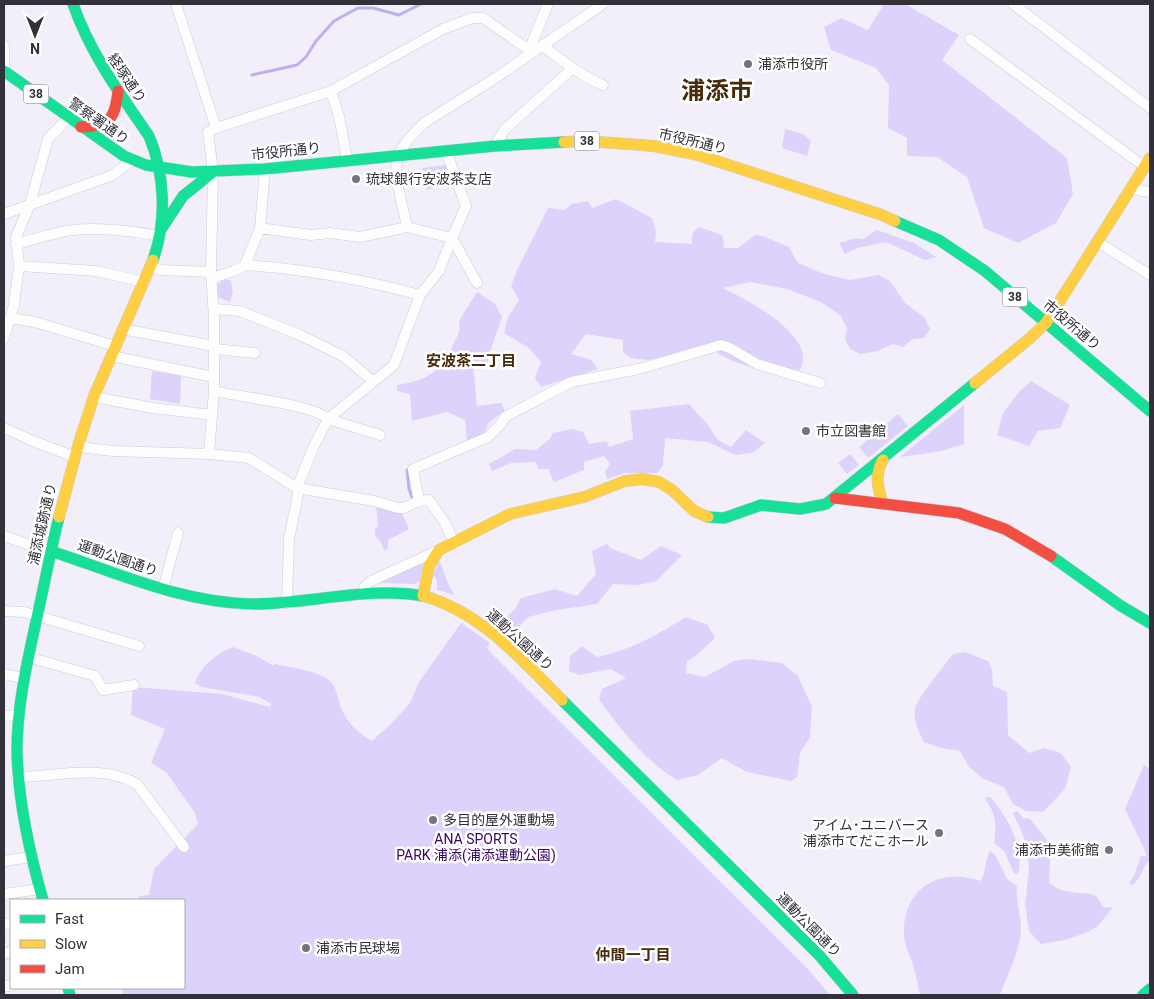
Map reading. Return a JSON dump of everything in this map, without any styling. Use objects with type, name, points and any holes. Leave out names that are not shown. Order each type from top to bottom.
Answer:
[{"type":"main road","name":"経塚通り","points":[[73,4],[84,36],[95,57],[148,136],[153,146],[158,167]]},
{"type":"main road","name":"警察署通り","points":[[4,71],[115,152],[132,160],[158,167]]},
{"type":"main road","points":[[81,127],[101,126],[112,119],[117,107],[118,91]]},
{"type":"main road","name":"市役所通り","points":[[158,167],[192,172],[265,169],[495,146],[587,141],[654,146],[688,153],[747,170],[882,215],[938,240],[970,260],[1150,411]]},
{"type":"main road","points":[[423,596],[428,567],[432,558],[439,550],[509,514],[586,497],[622,481],[638,478],[664,484],[691,509],[711,518],[734,516],[748,508],[759,505],[797,509],[826,504],[1029,339],[1046,322],[1058,306],[1147,163]]},
{"type":"main road","name":"浦添城跡通り","points":[[42,895],[22,815],[17,777],[18,715],[28,657],[51,551],[77,451],[94,397],[122,329],[152,267],[160,233],[161,209],[158,167]]},
{"type":"main road","points":[[160,233],[183,196],[213,172]]},
{"type":"main road","points":[[883,504],[877,475],[881,463],[890,452]]},
{"type":"main road","points":[[835,498],[959,513],[1005,529],[1040,548],[1121,606],[1150,624]]},
{"type":"main road","name":"運動公園通り","points":[[51,551],[163,588],[197,597],[232,603],[287,603],[362,594],[404,593],[423,596],[459,610],[478,620],[508,646],[813,949],[836,973],[853,995]]},
{"type":"main road","points":[[1143,995],[1150,989]]},
{"type":"street","points":[[176,4],[216,128]]},
{"type":"street","points":[[528,53],[548,4]]},
{"type":"street","points":[[407,228],[395,166],[398,155],[424,123],[602,4]]},
{"type":"street","points":[[1013,4],[1150,108]]},
{"type":"street","points":[[209,454],[214,391],[214,309],[212,275],[213,172],[208,132],[330,91],[443,29],[472,18],[483,18],[528,53]]},
{"type":"street","points":[[970,39],[1147,163]]},
{"type":"street","points":[[542,45],[572,69],[603,86]]},
{"type":"street","points":[[4,46],[4,71]]},
{"type":"street","points":[[495,146],[504,130],[572,69]]},
{"type":"street","points":[[330,91],[339,116],[347,160]]},
{"type":"street","points":[[5,332],[14,305],[19,266],[16,238],[30,204],[48,139],[68,118]]},
{"type":"street","points":[[287,603],[289,540],[298,495],[297,488],[314,446],[328,419],[394,365],[420,295],[439,271],[466,206],[446,151]]},
{"type":"street","points":[[4,214],[113,175],[132,160]]},
{"type":"street","points":[[245,265],[260,228],[265,169]]},
{"type":"street","points":[[1131,189],[1150,192]]},
{"type":"street","points":[[260,228],[311,235],[330,233],[360,238],[407,228],[452,238],[477,283]]},
{"type":"street","points":[[16,244],[67,231],[107,230],[160,233]]},
{"type":"street","points":[[1098,242],[1150,275]]},
{"type":"street","points":[[152,267],[160,270],[212,275],[234,271],[245,265],[292,268],[344,276],[420,295]]},
{"type":"street","points":[[19,266],[96,271],[145,282]]},
{"type":"street","points":[[214,309],[240,312],[300,335],[343,356],[373,381]]},
{"type":"street","points":[[10,318],[34,322],[113,351],[214,376]]},
{"type":"street","points":[[122,329],[214,347],[255,352]]},
{"type":"street","points":[[419,501],[413,469],[488,437],[505,417],[571,382],[639,369],[721,345],[730,348],[757,364],[820,383]]},
{"type":"street","points":[[214,391],[295,406],[324,415],[328,419],[380,435]]},
{"type":"street","points":[[94,397],[153,408],[212,415]]},
{"type":"street","points":[[4,428],[33,441],[77,451],[87,448],[113,451],[209,454],[249,458],[297,488],[374,501],[398,508],[404,508],[419,501],[429,500],[445,523],[454,542]]},
{"type":"street","points":[[163,588],[178,533]]},
{"type":"street","points":[[4,536],[51,551]]},
{"type":"street","points":[[362,594],[365,586],[370,581],[439,550]]},
{"type":"street","points":[[4,611],[24,612],[139,646]]},
{"type":"street","points":[[28,657],[95,676],[103,690],[134,685]]},
{"type":"street","points":[[4,674],[24,678]]},
{"type":"street","points":[[4,716],[18,715]]},
{"type":"street","points":[[17,777],[90,773],[114,774],[129,779],[136,784],[184,847]]},
{"type":"street","points":[[4,861],[31,857]]},
{"type":"street","points":[[4,894],[42,895]]},
{"type":"green space","points":[[884,4],[905,4],[959,35],[942,60],[1067,158],[1073,194],[1056,223],[1018,243],[984,228],[967,177],[937,157],[907,156],[907,138],[888,128],[889,85],[876,68],[831,50],[824,27],[841,18],[868,30]]},
{"type":"green space","points":[[785,129],[803,134],[811,141],[807,156],[782,148]]},
{"type":"green space","points":[[446,165],[453,187],[438,186],[427,190],[422,168]]},
{"type":"green space","points":[[616,199],[652,218],[656,232],[655,242],[692,244],[692,234],[698,227],[723,236],[724,248],[738,248],[755,235],[763,236],[789,247],[798,263],[824,274],[850,280],[879,275],[890,281],[905,303],[924,317],[930,329],[924,338],[913,339],[903,347],[893,344],[878,351],[860,354],[850,349],[845,339],[847,328],[840,315],[821,302],[787,289],[750,282],[723,288],[763,310],[790,332],[799,345],[803,357],[800,370],[773,371],[754,368],[735,362],[711,347],[648,360],[631,358],[623,352],[623,340],[586,334],[571,354],[591,360],[598,369],[541,387],[535,378],[541,362],[529,348],[504,333],[508,317],[519,300],[511,286],[517,270],[548,208],[565,210],[571,204],[588,201],[592,208]]},
{"type":"green space","points":[[877,230],[914,243],[936,257],[925,260],[886,242],[857,248],[845,254],[839,243],[856,238],[863,239]]},
{"type":"green space","points":[[225,279],[231,281],[233,292],[230,302],[218,297],[216,287]]},
{"type":"green space","points":[[477,292],[495,304],[502,317],[488,358],[488,364],[473,366],[477,406],[501,403],[505,411],[489,422],[483,435],[467,442],[465,420],[447,412],[412,421],[410,394],[397,391],[397,385],[425,377],[438,368],[449,353],[457,337],[459,321]]},
{"type":"green space","points":[[152,371],[181,376],[180,404],[150,399]]},
{"type":"green space","points":[[1031,381],[1070,405],[1060,428],[1038,431],[1029,446],[997,435],[1003,413],[1019,392]]},
{"type":"green space","points":[[689,404],[708,425],[718,440],[731,447],[746,430],[765,443],[752,453],[735,455],[708,442],[665,438],[663,466],[657,473],[625,473],[607,479],[605,472],[610,464],[604,456],[584,462],[584,470],[554,482],[548,469],[539,469],[535,462],[511,463],[492,471],[489,464],[515,449],[536,450],[550,439],[553,433],[572,429],[583,432],[589,444],[607,441],[609,447],[633,439],[630,411]]},
{"type":"green space","points":[[964,405],[964,444],[941,451],[901,456]]},
{"type":"green space","points":[[898,414],[908,426],[868,458],[859,447]]},
{"type":"green space","points":[[850,454],[859,465],[847,474],[838,463]]},
{"type":"green space","points":[[376,506],[402,513],[409,529],[388,540],[388,548],[385,551],[375,536],[375,529],[378,526]]},
{"type":"green space","points":[[607,544],[610,548],[641,560],[661,546],[682,555],[655,582],[636,585],[613,584],[597,604],[557,610],[528,617],[513,633],[500,624],[515,609],[521,598],[555,589],[577,596],[596,574],[592,551]]},
{"type":"green space","points":[[419,561],[423,566],[419,582],[415,584],[381,583],[381,580]]},
{"type":"green space","points":[[439,561],[449,586],[455,595],[437,590],[437,581],[433,574]]},
{"type":"green space","points":[[686,617],[708,625],[715,638],[697,655],[687,661],[686,673],[705,677],[734,661],[750,659],[782,663],[798,676],[812,707],[810,737],[800,753],[797,777],[791,781],[747,772],[722,758],[698,775],[677,780],[655,764],[634,744],[599,699],[602,689],[626,678],[611,669],[580,675],[569,671],[570,656],[582,646],[597,657],[621,651],[665,630]]},
{"type":"green space","name":"ANA SPORTS PARK 浦添(浦添運動公園)","points":[[461,623],[490,643],[487,648],[494,656],[808,969],[830,995],[122,995],[123,992],[121,989],[185,989],[185,899],[137,899],[140,896],[149,895],[154,869],[198,824],[195,813],[166,772],[151,763],[165,729],[131,715],[133,687],[223,694],[270,707],[271,704],[259,697],[202,687],[195,683],[201,671],[210,661],[233,647],[257,656],[274,666],[274,664],[303,670],[318,674],[329,680],[336,689],[341,708],[347,719],[362,735],[372,741],[410,703],[419,682]]},
{"type":"green space","points":[[965,652],[988,661],[992,670],[993,686],[1007,692],[1008,735],[1029,753],[1044,748],[1061,753],[1071,767],[1065,789],[1043,812],[1026,811],[1013,804],[1004,787],[982,778],[969,767],[960,751],[941,748],[924,742],[922,738],[915,718],[917,704],[953,654]]},
{"type":"green space","points":[[1144,765],[1150,769],[1150,860],[1138,880],[1132,885],[1129,883],[1134,876],[1141,856],[1146,856],[1146,853],[1125,809]]},
{"type":"green space","points":[[990,797],[1003,813],[1013,832],[1019,853],[1020,864],[1018,874],[1014,873],[1004,851],[994,843],[995,820],[985,799]]},
{"type":"green space","points":[[1017,811],[1023,818],[1030,819],[1051,845],[1049,882],[1055,887],[1069,892],[1095,895],[1104,908],[1113,907],[1098,926],[1088,932],[1065,940],[1041,944],[1029,931],[1025,904],[1029,870],[1028,858],[1024,837],[1013,813]]},
{"type":"green space","points":[[990,851],[995,854],[1007,879],[1017,886],[1021,926],[1017,952],[1000,995],[920,995],[904,936],[905,920],[909,905],[916,894],[926,885],[937,879],[965,877],[981,881]]},
{"type":"waterway","points":[[252,75],[297,65],[306,57],[316,41],[334,21],[358,8],[373,8],[399,15],[421,4]]},
{"type":"waterway","points":[[407,470],[412,497]]},
{"type":"traffic: fast","points":[[73,4],[97,56],[149,136],[154,151],[161,182],[162,214],[161,230],[153,260]]},
{"type":"traffic: fast","points":[[4,71],[124,156],[146,165],[192,172],[265,169],[495,146],[564,142]]},
{"type":"traffic: fast","points":[[162,228],[183,196],[213,172]]},
{"type":"traffic: fast","points":[[895,221],[939,240],[985,271],[1150,411]]},
{"type":"traffic: fast","points":[[708,517],[724,518],[761,505],[800,509],[826,504],[975,383]]},
{"type":"traffic: fast","points":[[43,899],[22,808],[17,733],[27,664],[59,517]]},
{"type":"traffic: fast","points":[[51,551],[176,593],[227,602],[274,603],[382,593],[424,596]]},
{"type":"traffic: fast","points":[[1051,556],[1121,606],[1150,623]]},
{"type":"traffic: fast","points":[[562,700],[819,955],[853,995]]},
{"type":"traffic: fast","points":[[68,989],[70,995]]},
{"type":"traffic: fast","points":[[1143,995],[1150,989]]},
{"type":"traffic: slow","points":[[564,142],[587,141],[654,146],[698,155],[882,215],[895,221]]},
{"type":"traffic: slow","points":[[975,383],[1046,323],[1150,158]]},
{"type":"traffic: slow","points":[[59,517],[94,396],[153,260]]},
{"type":"traffic: slow","points":[[883,460],[878,471],[878,487],[883,504]]},
{"type":"traffic: slow","points":[[423,596],[429,566],[439,550],[510,514],[584,497],[625,481],[643,479],[659,482],[672,490],[694,511],[708,517]]},
{"type":"traffic: slow","points":[[424,596],[445,604],[482,626],[516,654],[562,700]]},
{"type":"traffic: jam","points":[[81,127],[105,123],[113,114],[118,91]]},
{"type":"traffic: jam","points":[[835,498],[959,513],[1005,529],[1051,556]]},
{"type":"place","name":"浦添市役所","points":[[748,64]]},
{"type":"place","name":"琉球銀行安波茶支店","points":[[356,179]]},
{"type":"place","name":"市立図書館","points":[[806,431]]},
{"type":"place","name":"多目的屋外運動場","points":[[433,820]]},
{"type":"place","name":"アイム･ユニバース 浦添市てだこホール","points":[[939,833]]},
{"type":"place","name":"浦添市美術館","points":[[1109,850]]},
{"type":"place","name":"浦添市民球場","points":[[306,948]]},
{"type":"district","name":"浦添市","points":[[717,91]]},
{"type":"district","name":"安波茶二丁目","points":[[471,361]]},
{"type":"district","name":"仲間一丁目","points":[[633,955]]}]
